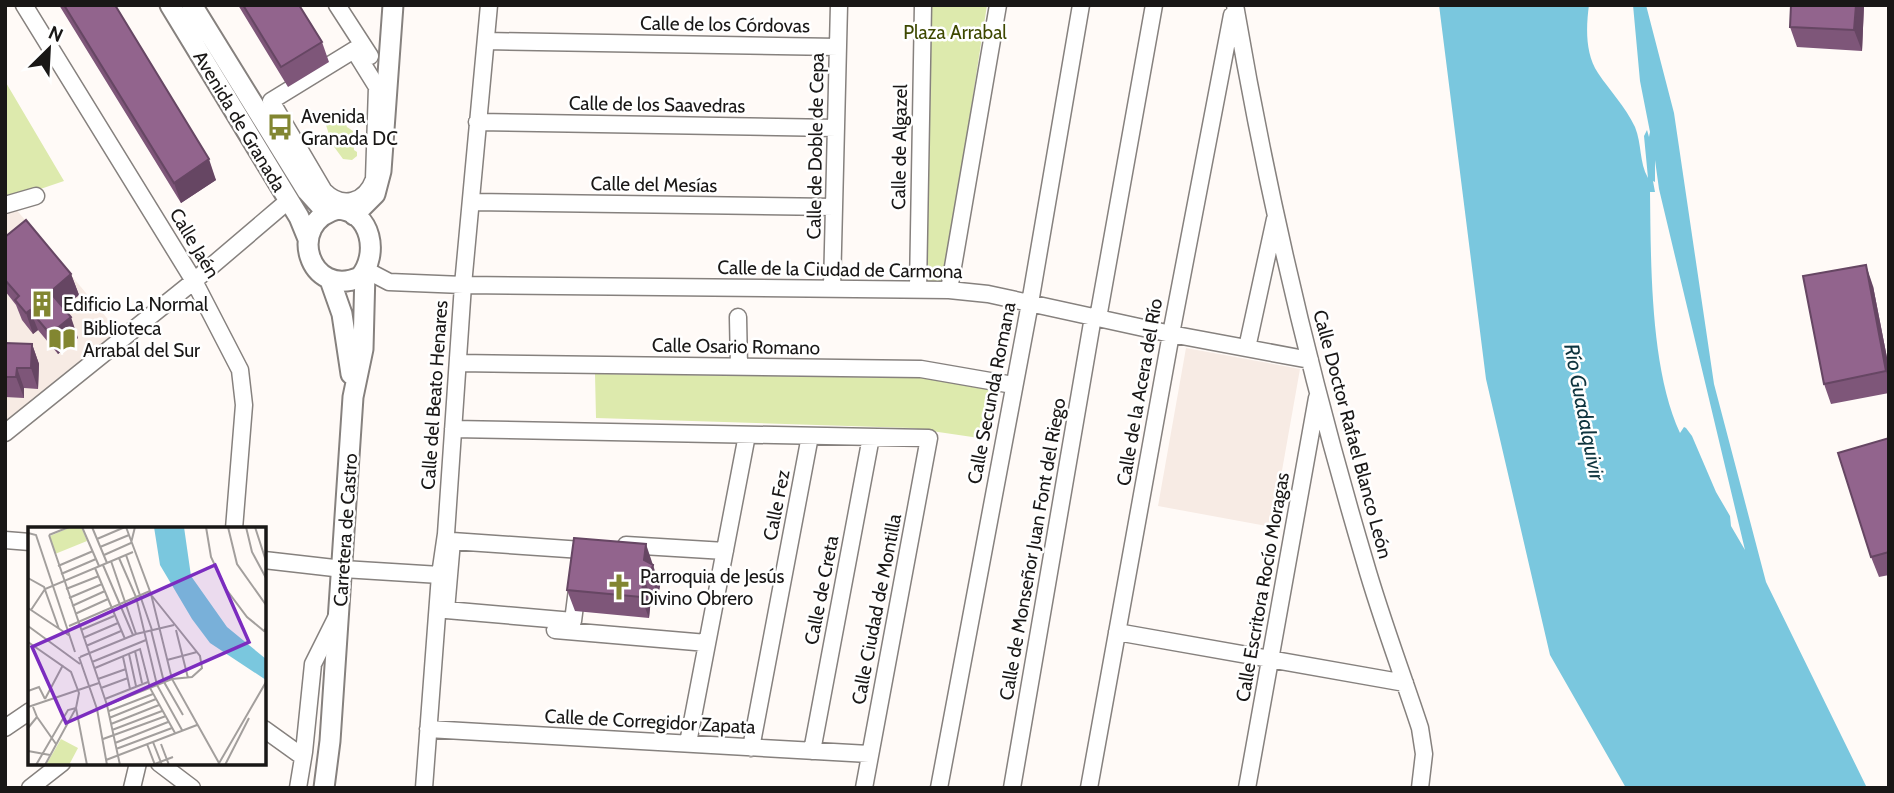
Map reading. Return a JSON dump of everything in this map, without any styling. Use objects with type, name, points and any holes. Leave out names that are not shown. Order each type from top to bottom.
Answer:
[{"type":"main road","name":"Avenida de Granada","points":[[170,5],[299,216],[308,239]]},
{"type":"main road","name":"Avenida de Granada","points":[[192,5],[307,191],[326,212]]},
{"type":"main road","points":[[354,215],[375,194],[381,171],[393,5]]},
{"type":"main road","points":[[344,210],[354,215],[367,229],[372,249],[366,271],[360,278],[341,283],[330,280],[316,268],[310,258],[308,239],[315,222],[326,212],[344,210]]},
{"type":"main road","name":"Carretera de Castro","points":[[324,788],[340,611],[353,397],[363,349],[366,271]]},
{"type":"main road","points":[[330,280],[342,314],[349,350],[353,397]]},
{"type":"street","name":"Calle Jaén","points":[[24,5],[194,281],[240,370],[244,405],[234,527]]},
{"type":"street","points":[[337,5],[388,85]]},
{"type":"street","name":"Calle del Beato Henares","points":[[424,788],[440,575],[446,534],[463,285],[489,5]]},
{"type":"street","name":"Calle de Doble de Cepa","points":[[832,288],[839,5]]},
{"type":"street","name":"Calle de Algazel","points":[[918,289],[923,5]]},
{"type":"street","points":[[949,290],[998,5]]},
{"type":"street","name":"Calle Secunda Romana","points":[[939,788],[1030,303],[1082,5]]},
{"type":"street","name":"Calle de Monseñor Juan Font del Riego","points":[[1012,788],[1095,318],[1154,5]]},
{"type":"street","name":"Calle de la Acera del Río","points":[[1089,788],[1234,5]]},
{"type":"street","name":"Calle Doctor Rafael Blanco León","points":[[1234,5],[1276,213],[1318,393],[1365,563],[1423,740],[1424,761],[1420,788]]},
{"type":"street","name":"Calle de los Córdovas","points":[[486,41],[838,47]]},
{"type":"street","points":[[354,50],[377,87],[374,179],[362,197],[353,202],[341,202],[324,191],[271,101],[354,50]]},
{"type":"street","points":[[1218,88],[1227,85],[1249,88]]},
{"type":"street","name":"Calle de los Saavedras","points":[[477,122],[836,128]]},
{"type":"street","points":[[5,205],[36,196]]},
{"type":"street","name":"Calle del Mesías","points":[[472,202],[834,207]]},
{"type":"street","points":[[5,433],[194,281],[282,205]]},
{"type":"street","points":[[1247,348],[1276,213]]},
{"type":"street","name":"Calle de la Ciudad de Carmona","points":[[366,271],[389,282],[463,285],[949,290],[988,294],[1171,334],[1310,360]]},
{"type":"street","points":[[738,317],[739,367]]},
{"type":"street","name":"Calle Osario Romano","points":[[458,363],[921,369],[1013,385]]},
{"type":"street","name":"Calle Escritora Rocío Moragas","points":[[1247,788],[1318,393]]},
{"type":"street","points":[[453,429],[871,437]]},
{"type":"street","points":[[688,743],[747,435]]},
{"type":"street","name":"Calle Fez","points":[[751,748],[810,436]]},
{"type":"street","name":"Calle Ciudad de Montilla","points":[[864,788],[929,438],[871,437]]},
{"type":"street","name":"Calle de Creta","points":[[812,751],[871,437]]},
{"type":"street","points":[[446,534],[725,551]]},
{"type":"street","points":[[5,540],[28,542]]},
{"type":"street","points":[[452,541],[582,550],[573,621],[446,610],[452,541]]},
{"type":"street","points":[[266,560],[342,569],[440,575]]},
{"type":"street","points":[[298,788],[313,664],[340,611]]},
{"type":"street","points":[[438,620],[707,643]]},
{"type":"street","points":[[1117,632],[1405,683]]},
{"type":"street","points":[[5,728],[28,712]]},
{"type":"street","name":"Calle de Corregidor Zapata","points":[[428,729],[869,754]]},
{"type":"street","points":[[266,730],[303,757]]},
{"type":"street","points":[[30,788],[59,765]]},
{"type":"street","points":[[132,788],[138,765]]},
{"type":"street","points":[[162,765],[192,788]]},
{"type":"shaded area","points":[[15,208],[121,335],[5,429],[5,211]]},
{"type":"shaded area","points":[[1186,348],[1300,369],[1272,527],[1158,506]]},
{"type":"green space","name":"Plaza Arrabal","points":[[930,5],[987,5],[944,283],[918,279]]},
{"type":"green space","points":[[5,81],[64,181],[5,201]]},
{"type":"green space","points":[[343,118],[347,127],[353,131],[357,156],[352,160],[343,159],[332,144],[326,125],[328,121]]},
{"type":"green space","points":[[595,374],[922,378],[996,390],[986,439],[911,428],[596,418]]},
{"type":"water","name":"Río Guadalquivir","points":[[1439,5],[1589,5],[1587,31],[1594,66],[1635,127],[1648,178],[1644,136],[1647,130],[1649,137],[1650,132],[1640,81],[1633,5],[1646,5],[1674,113],[1714,384],[1766,582],[1867,788],[1626,788],[1550,655],[1486,379]],"holes":[[[1655,160],[1659,189],[1745,550],[1731,526],[1730,516],[1716,492],[1692,436],[1684,427],[1680,433],[1663,378],[1652,283],[1650,192],[1655,192]]]},
{"type":"building","points":[[64,5],[115,5],[209,159],[174,183]]},
{"type":"building","points":[[243,5],[299,5],[322,42],[281,67]]},
{"type":"building","points":[[1791,5],[1856,5],[1854,30],[1790,27]]},
{"type":"building","name":"Edificio La Normal","points":[[26,220],[71,274],[50,292],[71,317],[50,334],[30,310],[26,313],[15,300],[19,296],[5,280],[5,237]]},
{"type":"building","points":[[1866,265],[1886,371],[1824,384],[1803,276]]},
{"type":"building","points":[[5,343],[32,344],[31,368],[17,368],[16,377],[5,377]]},
{"type":"building","points":[[1889,438],[1889,552],[1871,557],[1838,453]]},
{"type":"building","points":[[574,538],[646,544],[644,560],[653,565],[650,574],[644,578],[641,597],[567,590]]},
{"type":"place","name":"Avenida Granada DC","points":[[280,127]]},
{"type":"place","name":"Edificio La Normal","points":[[42,304]]},
{"type":"place","name":"Biblioteca Arrabal del Sur","points":[[62,339]]},
{"type":"place","name":"Parroquia de Jesús Divino Obrero","points":[[619,587]]}]
